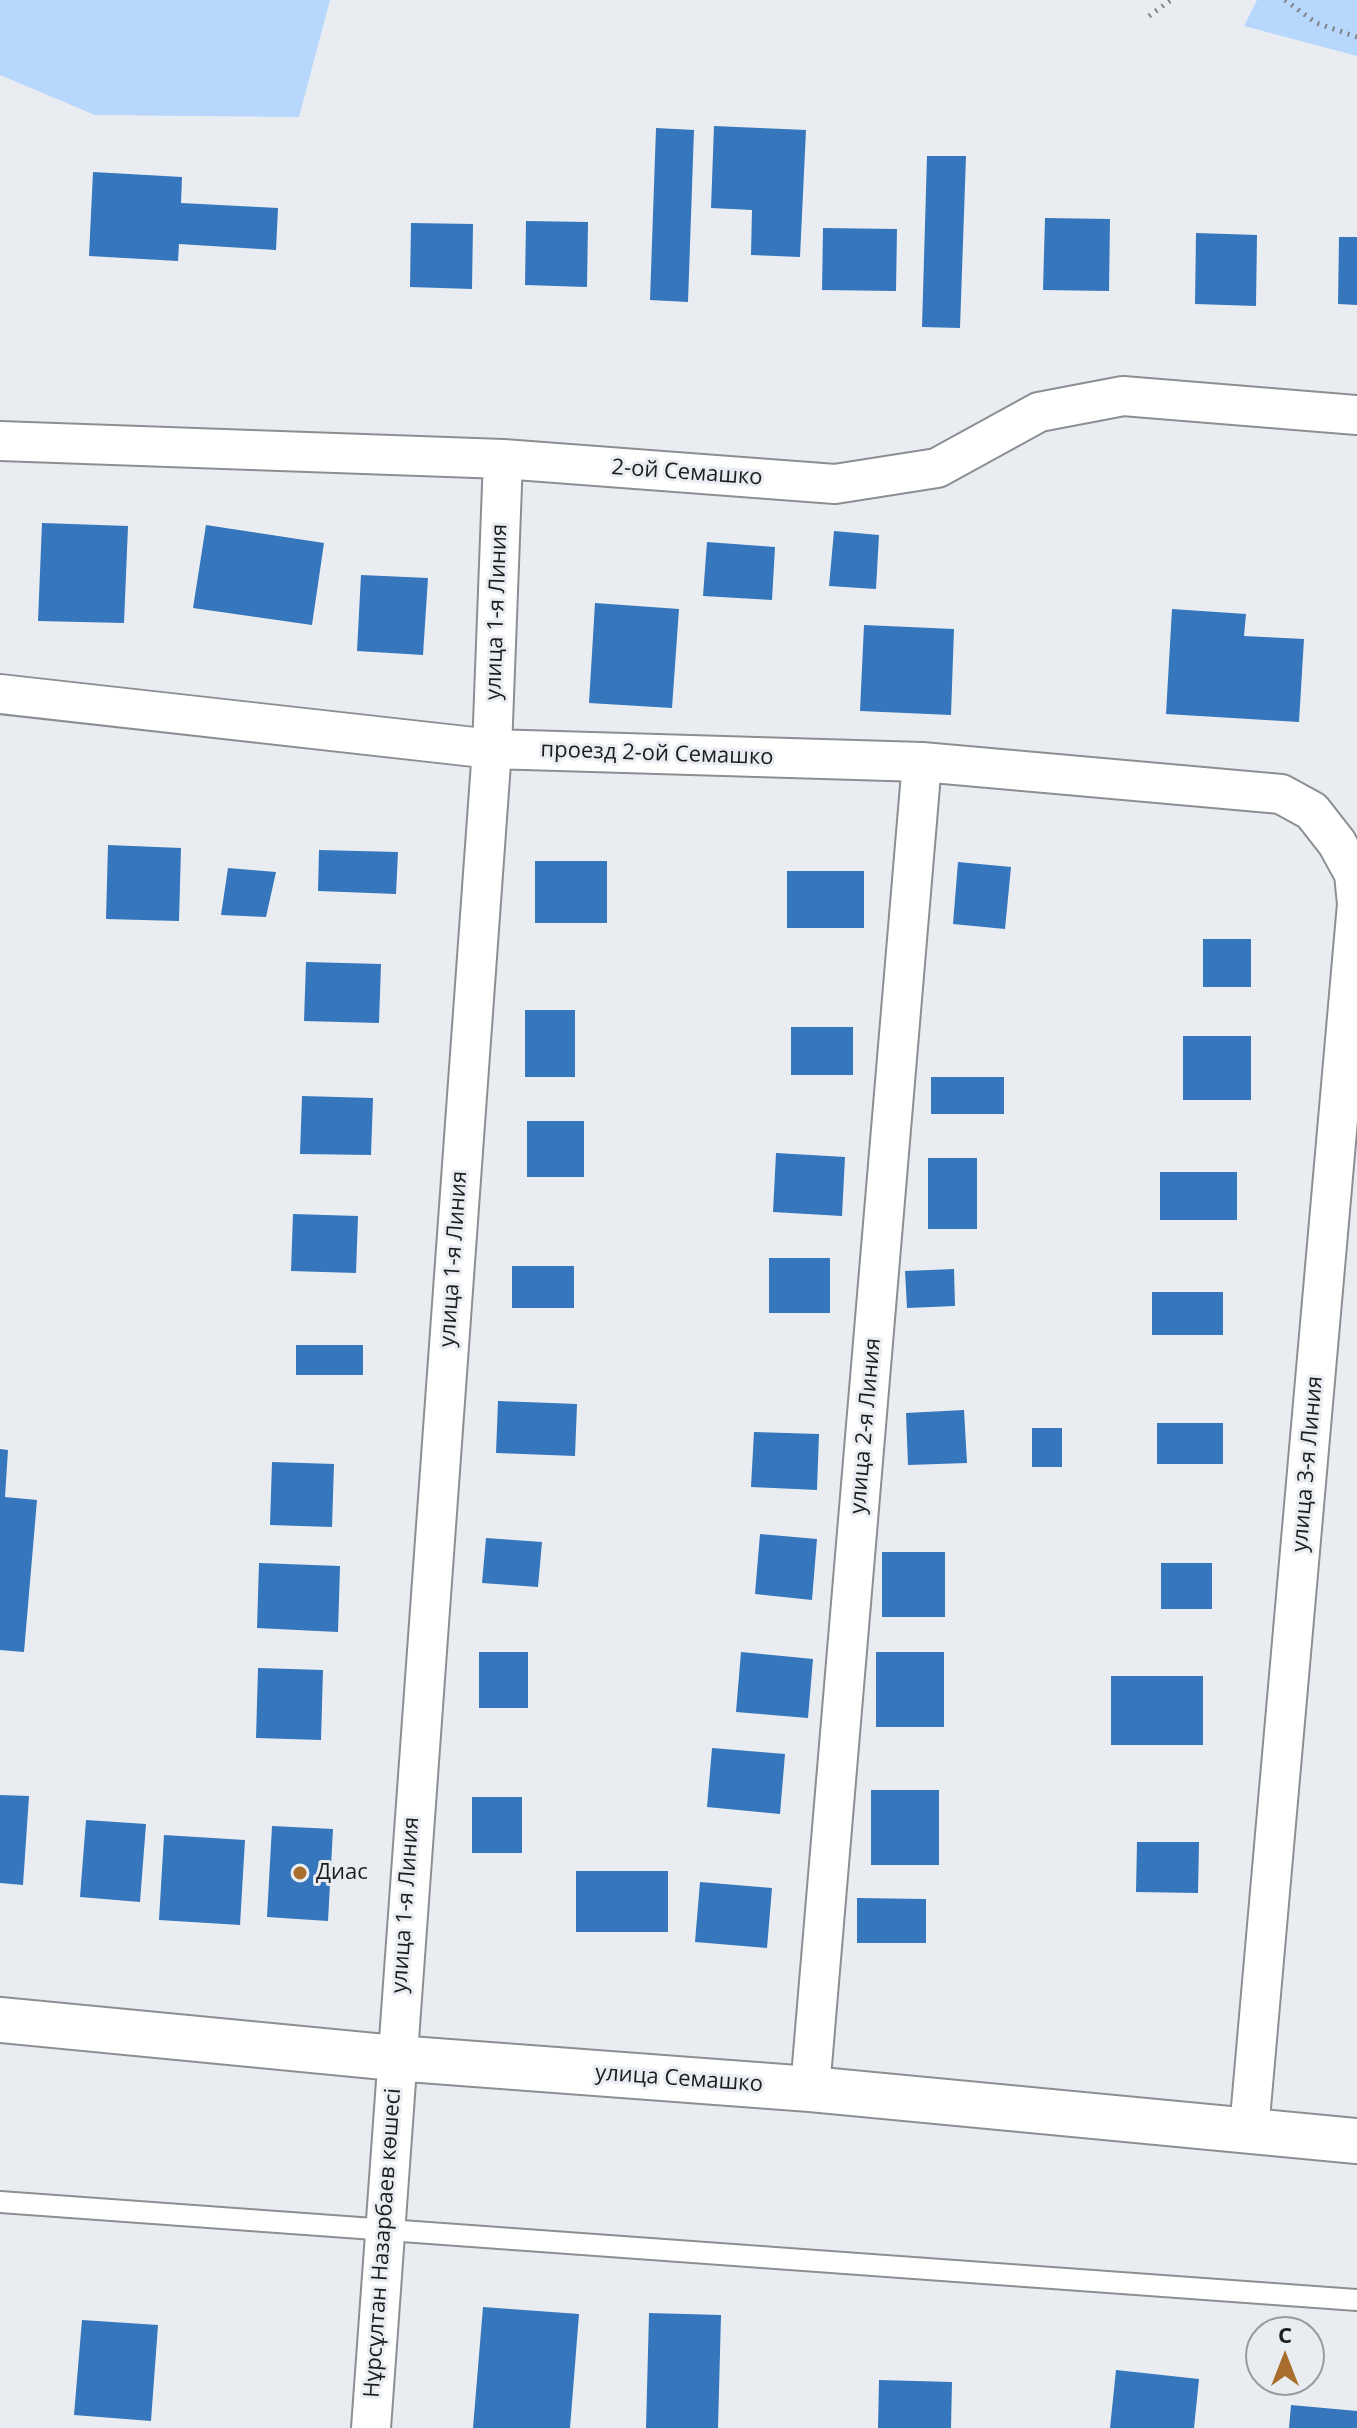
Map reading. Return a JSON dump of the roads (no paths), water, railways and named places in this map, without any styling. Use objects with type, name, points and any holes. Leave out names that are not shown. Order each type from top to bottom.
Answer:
[{"type":"street","name":"2-ой Семашко","points":[[0,441],[503,459],[835,484],[937,468],[1039,412],[1123,396],[1357,415]]},
{"type":"street","name":"улица 1-я Линия","points":[[395,2058],[492,749],[503,459]]},
{"type":"street","name":"проезд 2-ой Семашко","points":[[0,694],[492,749],[922,762],[1281,794],[1312,811]]},
{"type":"street","name":"улица 2-я Линия","points":[[810,2089],[922,762]]},
{"type":"street","name":"улица 3-я Линия","points":[[1249,2130],[1357,904],[1354,874],[1337,843],[1312,811]]},
{"type":"street","name":"улица Семашко","points":[[0,2020],[395,2058],[810,2089],[1357,2141]]},
{"type":"street","name":"Нұрсұлтан Назарбаев көшесі","points":[[371,2428],[395,2058]]},
{"type":"lane","points":[[0,2202],[1357,2300]]},
{"type":"place","name":"Диас","points":[[300,1873]]}]
